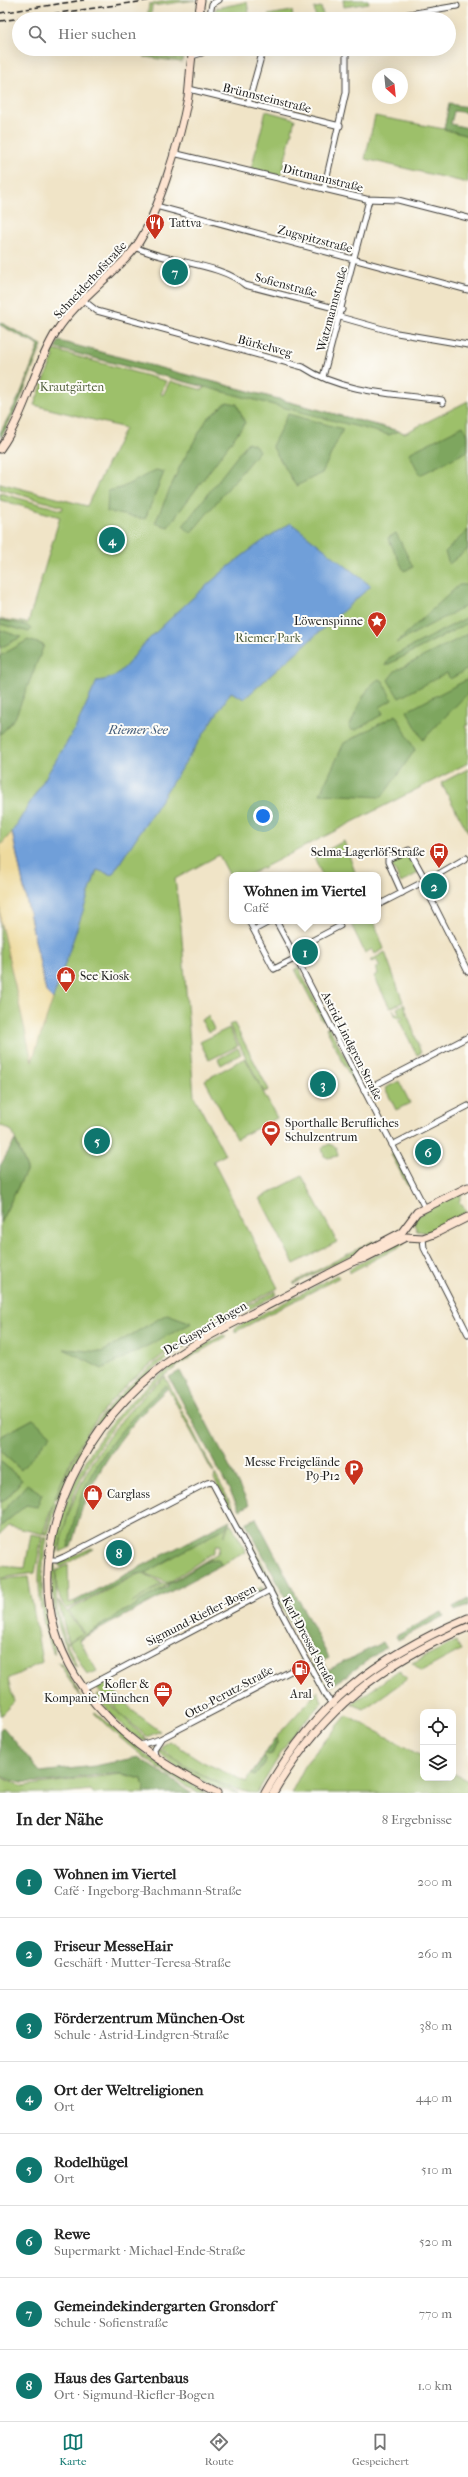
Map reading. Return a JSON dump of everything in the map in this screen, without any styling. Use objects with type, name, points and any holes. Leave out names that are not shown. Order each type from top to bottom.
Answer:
[{"type":"main road","points":[[199,12],[201,0]]},
{"type":"main road","name":"Schneiderhofstraße","points":[[0,449],[16,424],[54,335],[83,300],[135,247],[145,233],[156,206],[173,153],[189,89],[192,56]]},
{"type":"main road","name":"De-Gasperi-Bogen","points":[[354,1261],[362,1253],[402,1232],[414,1215],[468,1187]]},
{"type":"main road","name":"De-Gasperi-Bogen","points":[[218,1793],[185,1776],[140,1745],[107,1715],[84,1688],[66,1660],[54,1630],[48,1606],[48,1560],[58,1513],[78,1466],[104,1425],[139,1386],[175,1356],[198,1342],[354,1261],[365,1258],[406,1237],[419,1237],[468,1217]]},
{"type":"main road","points":[[410,1222],[419,1237]]},
{"type":"main road","points":[[265,1793],[290,1751],[331,1702],[362,1676],[397,1653],[468,1618]]},
{"type":"main road","points":[[274,1792],[301,1750],[338,1706],[366,1684],[401,1660],[468,1627]]},
{"type":"street","points":[[210,12],[212,4],[220,0]]},
{"type":"street","points":[[421,12],[457,6]]},
{"type":"street","points":[[248,104],[261,56]]},
{"type":"street","points":[[324,189],[340,126],[347,80],[346,56]]},
{"type":"street","name":"Brünnsteinstraße","points":[[189,89],[340,126]]},
{"type":"street","name":"Dittmannstraße","points":[[173,153],[369,200],[379,198],[398,200],[468,218]]},
{"type":"street","name":"Watzmannstraße","points":[[323,377],[355,260],[369,200]]},
{"type":"street","name":"Zugspitzstraße","points":[[156,206],[468,290]]},
{"type":"street","name":"Sofienstraße","points":[[135,247],[168,259],[235,276],[245,285],[342,310]]},
{"type":"street","name":"Bürkelweg","points":[[83,300],[96,311],[303,367],[337,383],[442,400],[443,403]]},
{"type":"street","points":[[340,317],[397,333],[468,345]]},
{"type":"street","points":[[402,892],[388,859],[401,852],[409,850],[468,972]]},
{"type":"street","points":[[381,903],[418,884],[425,883],[466,858]]},
{"type":"street","points":[[251,924],[274,969],[296,958]]},
{"type":"street","points":[[254,930],[265,924]]},
{"type":"street","name":"Astrid-Lindgren-Straße","points":[[278,924],[425,1208]]},
{"type":"street","points":[[292,951],[340,926]]},
{"type":"street","points":[[364,1091],[468,1037]]},
{"type":"street","points":[[392,1145],[468,1106]]},
{"type":"street","points":[[419,1237],[468,1334]]},
{"type":"street","name":"Sigmund-Riefler-Bogen","points":[[48,1560],[57,1560],[64,1557],[207,1483],[212,1482],[270,1590],[84,1688]]},
{"type":"street","name":"Karl-Dressel-Straße","points":[[270,1590],[327,1698],[331,1702]]},
{"type":"street","name":"Otto-Perutz-Straße","points":[[140,1745],[160,1740],[308,1662]]},
{"type":"street","points":[[156,1757],[154,1749],[160,1740]]},
{"type":"green space","points":[[172,0],[196,0],[152,6],[151,12],[148,12],[149,4]]},
{"type":"green space","points":[[343,0],[368,0],[369,3],[344,7]]},
{"type":"green space","points":[[247,2],[249,12],[215,12],[216,8]]},
{"type":"green space","points":[[321,7],[322,12],[315,12],[314,8]]},
{"type":"green space","points":[[156,56],[184,59],[182,62],[144,57]]},
{"type":"green space","points":[[449,104],[468,107],[468,113],[454,111],[451,124],[468,128],[468,136],[444,129]]},
{"type":"green space","points":[[266,111],[295,119],[281,176],[251,169]]},
{"type":"green space","points":[[375,116],[444,129],[468,136],[468,183],[365,159]]},
{"type":"green space","points":[[0,322],[42,345],[18,405],[1,438],[0,433],[20,395],[39,346],[0,325]]},
{"type":"green space","points":[[59,341],[399,431],[389,435],[55,348]]},
{"type":"green space","name":"Riemer Park","points":[[54,350],[166,381],[161,394],[163,395],[170,381],[203,390],[207,380],[405,433],[468,401],[468,725],[465,726],[468,732],[468,763],[255,872],[229,872],[229,874],[219,855],[175,879],[181,926],[194,1096],[225,1155],[213,1161],[278,1288],[234,1311],[195,1334],[160,1357],[130,1382],[103,1411],[80,1445],[60,1486],[43,1534],[9,1526],[0,1535],[0,1527],[26,1505],[42,1494],[0,1515],[0,1502],[8,1497],[22,1480],[0,1461],[0,1451],[21,1470],[33,1419],[0,1437],[0,1223],[27,1169],[12,1131],[0,1125],[0,619],[28,623],[60,517],[0,500],[0,493],[62,510],[63,507],[0,489],[0,483],[87,506],[125,428],[34,405],[54,356],[52,354]]},
{"type":"green space","points":[[227,402],[237,404],[245,423],[168,527],[155,523],[180,466],[207,419]]},
{"type":"green space","points":[[288,414],[343,429],[322,473],[296,486],[272,446]]},
{"type":"green space","points":[[463,426],[468,435],[468,451],[420,475],[409,453]]},
{"type":"green space","points":[[248,442],[255,445],[259,451],[191,533],[183,526]]},
{"type":"green space","points":[[156,470],[164,472],[145,519],[107,512],[108,491],[121,488]]},
{"type":"green space","points":[[468,530],[468,549],[449,564],[445,552]]},
{"type":"green space","points":[[396,533],[413,567],[404,571],[388,538]]},
{"type":"green space","points":[[459,585],[468,585],[468,605],[396,643]]},
{"type":"green space","points":[[468,617],[468,623],[385,666],[389,658]]},
{"type":"green space","points":[[0,620],[26,625],[31,629],[29,632],[0,624]]},
{"type":"green space","points":[[0,630],[21,637],[0,648]]},
{"type":"green space","points":[[468,634],[468,669],[450,679],[447,673],[399,698],[388,680],[395,671]]},
{"type":"green space","points":[[28,640],[44,645],[15,718],[0,735],[0,656]]},
{"type":"green space","points":[[379,679],[383,681],[392,700],[380,707],[383,714],[356,730],[351,730],[349,727],[361,700],[369,688]]},
{"type":"green space","points":[[468,679],[468,693],[423,740],[407,711]]},
{"type":"green space","points":[[396,715],[415,750],[382,797],[320,794],[344,743]]},
{"type":"green space","points":[[468,769],[468,832],[441,783]]},
{"type":"green space","points":[[344,841],[355,872],[321,872],[314,857]]},
{"type":"green space","points":[[408,853],[418,873],[401,883],[390,862]]},
{"type":"green space","points":[[351,924],[375,924],[384,949],[375,954],[372,949],[365,953]]},
{"type":"green space","points":[[385,952],[403,1002],[390,1008],[374,976],[378,974],[376,967],[380,967],[376,959],[374,962],[370,961]]},
{"type":"green space","points":[[298,967],[325,1020],[322,1021],[295,969]]},
{"type":"green space","points":[[404,1004],[421,1053],[417,1055],[399,1020],[403,1018],[401,1016],[396,1018],[393,1009],[396,1015],[399,1013],[397,1008]]},
{"type":"green space","points":[[208,1016],[214,1029],[208,1032],[201,1020]]},
{"type":"green space","points":[[234,1023],[269,1090],[264,1092],[229,1025]]},
{"type":"green space","points":[[329,1027],[358,1082],[354,1084],[326,1028]]},
{"type":"green space","points":[[229,1028],[238,1046],[209,1060],[200,1042]]},
{"type":"green space","points":[[238,1048],[241,1054],[221,1065],[218,1059]]},
{"type":"green space","points":[[245,1058],[277,1118],[236,1139],[205,1080]]},
{"type":"green space","points":[[399,1081],[410,1103],[396,1110],[385,1088]]},
{"type":"green space","points":[[15,1140],[27,1169],[0,1223],[0,1166]]},
{"type":"green space","points":[[329,1144],[336,1147],[338,1156],[328,1158],[324,1156],[322,1148]]},
{"type":"green space","points":[[393,1153],[410,1186],[408,1187],[391,1154]]},
{"type":"green space","points":[[302,1176],[337,1242],[294,1264],[260,1198]]},
{"type":"green space","points":[[463,1191],[459,1202],[468,1212],[428,1233],[417,1231],[414,1224],[417,1216]]},
{"type":"green space","points":[[373,1241],[374,1244],[294,1284],[293,1283]]},
{"type":"green space","points":[[403,1241],[404,1244],[349,1273],[349,1269]]},
{"type":"green space","points":[[337,1275],[340,1277],[235,1332],[235,1328]]},
{"type":"green space","points":[[276,1291],[276,1295],[206,1333],[175,1353],[147,1375],[121,1399],[98,1427],[77,1460],[59,1498],[55,1499],[73,1460],[94,1426],[118,1397],[144,1372],[173,1350],[204,1330]]},
{"type":"green space","points":[[167,1314],[192,1323],[102,1369],[64,1349],[102,1352]]},
{"type":"green space","points":[[223,1335],[226,1337],[178,1366],[156,1383],[118,1420],[102,1442],[75,1492],[56,1554],[54,1546],[56,1535],[73,1486],[87,1459],[104,1433],[123,1409],[169,1368]]},
{"type":"green space","points":[[180,1371],[249,1505],[240,1510],[169,1377]]},
{"type":"green space","points":[[165,1377],[181,1408],[179,1409],[166,1385],[132,1420],[117,1438],[92,1478],[74,1522],[68,1546],[71,1547],[60,1552],[64,1527],[69,1513],[86,1474],[96,1456],[120,1422],[149,1391]]},
{"type":"green space","points":[[166,1385],[168,1388],[142,1414],[108,1457],[83,1506],[71,1547],[68,1547],[78,1505],[93,1471],[114,1439],[139,1411]]},
{"type":"green space","points":[[182,1410],[214,1472],[213,1473],[180,1411]]},
{"type":"green space","points":[[33,1419],[51,1435],[21,1470],[0,1451],[0,1437]]},
{"type":"green space","points":[[0,1461],[22,1480],[8,1497],[0,1502]]},
{"type":"green space","points":[[215,1474],[238,1517],[236,1518],[214,1479]]},
{"type":"green space","points":[[27,1484],[42,1494],[37,1507],[26,1505],[0,1527],[0,1515]]},
{"type":"green space","points":[[54,1502],[57,1505],[48,1534],[45,1534]]},
{"type":"green space","points":[[256,1518],[329,1658],[323,1661],[328,1670],[383,1642],[386,1647],[332,1686],[246,1523]]},
{"type":"green space","points":[[239,1519],[277,1591],[275,1592],[237,1520]]},
{"type":"green space","points":[[230,1520],[228,1526],[145,1573],[136,1574],[76,1605],[75,1601]]},
{"type":"green space","points":[[230,1523],[246,1550],[244,1551],[246,1552],[221,1565],[218,1559],[209,1560],[179,1581],[168,1584],[136,1606],[122,1612],[79,1639],[97,1671],[87,1675],[69,1642],[84,1633],[68,1611],[136,1575],[143,1573],[162,1583],[132,1603],[167,1583],[144,1573],[228,1526],[224,1536]],"holes":[[[216,1545],[220,1545],[218,1553],[169,1582],[214,1552]]]},
{"type":"green space","points":[[31,1534],[42,1536],[35,1573],[0,1578],[0,1566],[25,1568]]},
{"type":"green space","points":[[44,1536],[47,1538],[44,1553],[42,1584],[43,1600],[54,1643],[54,1654],[41,1611],[39,1581],[41,1551]]},
{"type":"green space","points":[[91,1548],[93,1549],[60,1567],[58,1563]]},
{"type":"green space","points":[[218,1559],[221,1565],[79,1640],[122,1612],[136,1606],[138,1602],[168,1586],[168,1584],[181,1578],[205,1562]]},
{"type":"green space","points":[[55,1565],[57,1610],[65,1639],[77,1667],[74,1665],[68,1653],[54,1606],[52,1568]]},
{"type":"green space","points":[[68,1565],[69,1603],[75,1601],[76,1605],[67,1609],[59,1595],[56,1581],[57,1570]]},
{"type":"green space","points":[[28,1577],[42,1662],[8,1679],[14,1702],[0,1716],[0,1579]]},
{"type":"green space","points":[[262,1587],[263,1589],[260,1592],[258,1591],[229,1607],[227,1605]]},
{"type":"green space","points":[[277,1593],[309,1653],[307,1654],[275,1594]]},
{"type":"green space","points":[[468,1599],[468,1606],[455,1611],[453,1607]]},
{"type":"green space","points":[[58,1600],[83,1633],[68,1642]]},
{"type":"green space","points":[[442,1612],[444,1616],[398,1640],[396,1636]]},
{"type":"green space","points":[[456,1641],[461,1650],[422,1671],[412,1663]]},
{"type":"green space","points":[[309,1654],[328,1689],[326,1690],[308,1655]]},
{"type":"green space","points":[[58,1662],[65,1667],[83,1700]]},
{"type":"green space","points":[[399,1670],[407,1679],[364,1709],[352,1704]]},
{"type":"green space","points":[[106,1682],[133,1711],[160,1731],[147,1737],[124,1717],[96,1687]]},
{"type":"green space","points":[[318,1691],[322,1702],[289,1740],[257,1793],[246,1792],[220,1784],[181,1763],[162,1749],[162,1746],[170,1741],[203,1762],[246,1782],[251,1774],[255,1776],[266,1760],[264,1756],[265,1753],[272,1754],[277,1743],[276,1737]]},
{"type":"green space","points":[[98,1693],[148,1741],[141,1739],[126,1729],[96,1695]]},
{"type":"green space","points":[[95,1712],[150,1758],[207,1793],[198,1793],[156,1766],[118,1736],[94,1713]]},
{"type":"green space","points":[[347,1715],[420,1755],[420,1781],[456,1781],[456,1775],[468,1781],[468,1793],[291,1793],[307,1762]]},
{"type":"green space","points":[[3,1727],[40,1772],[95,1766],[138,1757],[192,1793],[145,1793],[142,1779],[122,1774],[109,1774],[40,1782],[11,1780],[0,1775],[0,1731]]},
{"type":"green space","points":[[275,1738],[277,1743],[272,1754],[268,1755],[265,1753]]},
{"type":"green space","points":[[158,1749],[192,1771],[239,1793],[220,1788],[181,1770],[162,1755]]},
{"type":"green space","points":[[264,1756],[266,1760],[255,1776],[251,1774]]},
{"type":"green space","points":[[122,1774],[142,1779],[145,1793],[93,1793],[91,1790],[61,1793],[0,1793],[0,1775],[4,1779],[22,1786]]},
{"type":"sand","points":[[12,832],[46,992],[53,999],[32,1061],[0,920],[0,846]]},
{"type":"water","name":"Riemer See","points":[[291,523],[371,586],[244,699],[231,692],[112,875],[97,870],[53,999],[46,992],[12,832],[75,729],[97,681],[115,676],[126,666],[150,638],[217,576],[253,548]]},
{"type":"railway","points":[[0,13],[84,0]]},
{"type":"railway","points":[[66,12],[153,0]]},
{"type":"railway","points":[[0,21],[12,19]]},
{"type":"place","name":"Tattva","points":[[155,240]]},
{"type":"place","name":"Gemeindekindergarten Gronsdorf","points":[[175,272]]},
{"type":"place","name":"Ort der Weltreligionen","points":[[112,540]]},
{"type":"place","name":"Löwenspinne","points":[[377,638]]},
{"type":"place","name":"Selma-Lagerlöf-Straße","points":[[439,869]]},
{"type":"place","name":"Friseur MesseHair","points":[[434,886]]},
{"type":"place","name":"Wohnen im Viertel","points":[[305,952]]},
{"type":"place","name":"See Kiosk","points":[[66,993]]},
{"type":"place","name":"Förderzentrum München-Ost","points":[[323,1084]]},
{"type":"place","name":"Rodelhügel","points":[[97,1141]]},
{"type":"place","name":"Sporthalle Berufliches Schulzentrum","points":[[271,1147]]},
{"type":"place","name":"Rewe","points":[[428,1152]]},
{"type":"place","name":"Messe Freigelände P9-P12","points":[[354,1486]]},
{"type":"place","name":"Carglass","points":[[93,1511]]},
{"type":"place","name":"Haus des Gartenbaus","points":[[119,1553]]},
{"type":"place","name":"Aral","points":[[301,1686]]},
{"type":"place","name":"Kofler & Kompanie München","points":[[163,1708]]},
{"type":"park label","name":"Krautgärten","points":[[72,387]]}]
